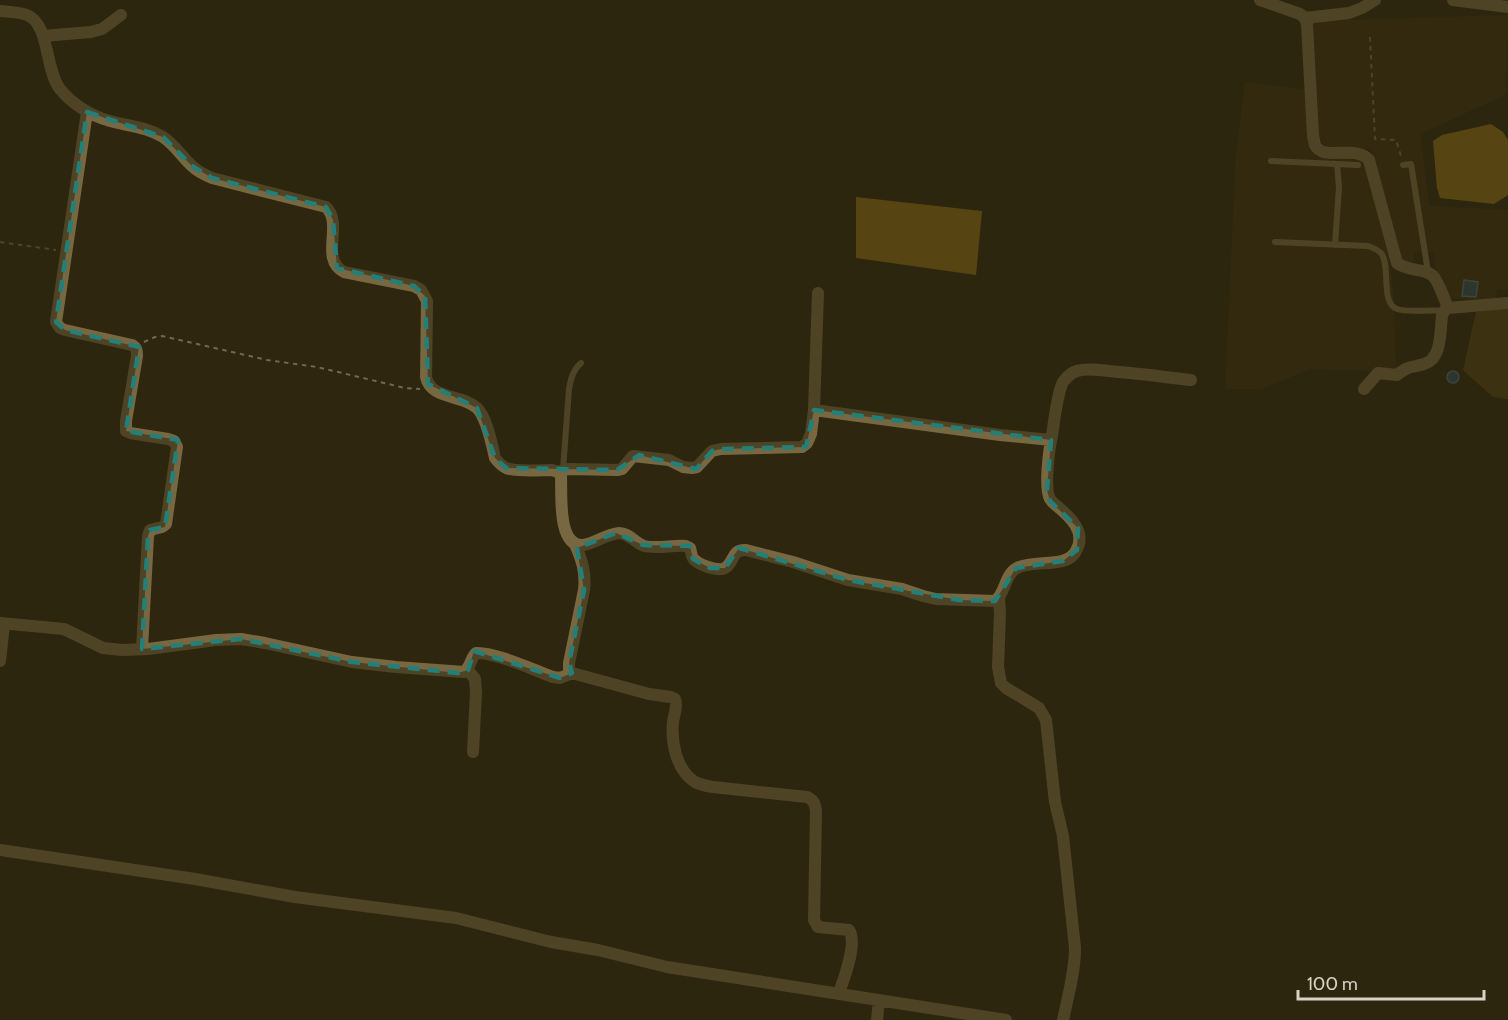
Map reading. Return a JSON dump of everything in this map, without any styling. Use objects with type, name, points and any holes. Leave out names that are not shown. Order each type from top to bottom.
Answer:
[{"type":"street","points":[[1260,0],[1293,11],[1305,18],[1313,136],[1316,146],[1320,151],[1326,153],[1358,153],[1365,155],[1369,160],[1396,263],[1403,268],[1434,276],[1446,309],[1442,316],[1437,352],[1432,361],[1407,367],[1397,375],[1378,373],[1364,389]]},
{"type":"street","points":[[1305,18],[1349,13],[1375,0]]},
{"type":"street","points":[[1453,0],[1508,7]]},
{"type":"street","points":[[0,11],[27,15],[34,19],[43,36],[54,82],[61,91],[87,112],[108,121],[151,131],[163,137],[176,147],[192,166],[212,178],[326,207],[331,212],[333,220],[333,262],[337,268],[344,272],[414,286],[421,290],[427,301],[426,377],[428,384],[431,389],[477,408],[482,415],[495,458],[506,468],[561,471],[617,470],[622,469],[633,456],[639,455],[669,460],[683,467],[692,468],[697,467],[712,451],[721,449],[802,447],[807,443],[811,434],[814,410],[818,293]]},
{"type":"street","points":[[43,36],[91,33],[110,25],[121,15]]},
{"type":"street","points":[[87,112],[56,322],[65,330],[135,347],[137,357],[126,431],[168,439],[174,441],[177,447],[166,524],[150,530],[148,536],[142,649]]},
{"type":"street","points":[[1446,309],[1508,303]]},
{"type":"street","points":[[561,471],[564,530],[569,540],[575,544],[581,545],[622,533],[643,546],[686,546],[690,548],[693,559],[711,568],[724,568],[737,551],[746,550],[793,562],[828,575],[902,589],[929,598],[994,601],[999,597],[1009,575],[1016,568],[1032,563],[1063,561],[1071,558],[1077,550],[1080,538],[1078,528],[1058,506],[1050,501],[1047,490],[1051,440],[1059,394],[1063,383],[1070,375],[1077,370],[1106,370],[1191,380]]},
{"type":"street","points":[[814,410],[1051,440]]},
{"type":"street","points":[[572,673],[569,663],[585,577],[575,544]]},
{"type":"street","points":[[999,597],[998,667],[1001,683],[1039,708],[1046,720],[1076,948],[1076,959],[1063,1020]]},
{"type":"street","points":[[0,661],[2,624],[64,629],[103,648],[123,650],[241,639],[352,662],[458,673],[468,670]]},
{"type":"street","points":[[468,670],[472,656],[480,652],[553,677],[560,678],[572,673],[649,694],[671,697],[675,699],[676,706],[673,723],[674,747],[679,762],[687,775],[695,782],[703,785],[807,797],[812,800],[816,811],[814,920],[818,927],[849,930],[853,937],[851,956],[839,993]]},
{"type":"street","points":[[468,670],[475,679],[476,692],[473,752]]},
{"type":"street","points":[[0,850],[195,879],[295,897],[456,918],[541,940],[598,950],[666,967],[1006,1020]]},
{"type":"street","points":[[877,1020],[879,1000]]},
{"type":"lane","points":[[1271,161],[1358,165]]},
{"type":"lane","points":[[1335,245],[1339,187],[1337,164]]},
{"type":"lane","points":[[1403,165],[1411,164],[1429,273]]},
{"type":"lane","points":[[1275,243],[1368,246],[1376,249],[1382,254],[1391,305],[1396,309],[1446,309]]},
{"type":"lane","points":[[561,471],[571,376],[581,363]]},
{"type":"path","points":[[1370,37],[1375,139],[1396,140],[1403,165]]},
{"type":"path","points":[[0,242],[67,251]]},
{"type":"path","points":[[135,347],[162,336],[267,360],[317,367],[405,388],[431,389]]},
{"type":"highlighted area","points":[[87,112],[163,137],[192,166],[212,178],[326,207],[333,220],[337,268],[414,286],[425,296],[428,384],[477,408],[495,458],[506,468],[617,470],[639,455],[696,469],[712,451],[721,449],[806,447],[814,410],[1051,440],[1047,490],[1050,501],[1078,528],[1077,550],[1063,561],[1016,568],[995,601],[959,600],[848,580],[739,548],[725,568],[710,568],[693,559],[690,546],[643,545],[616,533],[577,548],[584,590],[569,663],[572,673],[560,678],[474,651],[468,670],[458,673],[352,662],[241,639],[142,649],[148,536],[150,530],[165,527],[178,440],[126,431],[139,347],[65,330],[56,322]]},
{"type":"shaded area","points":[[1508,15],[1507,94],[1420,134],[1429,206],[1508,210],[1508,290],[1497,289],[1496,300],[1450,298],[1436,270],[1433,252],[1415,252],[1411,266],[1405,263],[1399,255],[1371,149],[1327,147],[1318,140],[1313,21]]},
{"type":"shaded area","points":[[1245,82],[1307,90],[1312,152],[1316,156],[1359,157],[1365,163],[1388,249],[1394,299],[1396,369],[1311,369],[1260,389],[1225,389],[1236,156]]},
{"type":"shaded area","points":[[1491,124],[1503,132],[1508,140],[1508,195],[1494,204],[1440,198],[1433,141],[1442,135]]},
{"type":"shaded area","points":[[856,197],[982,211],[976,275],[856,258]]},
{"type":"shaded area","points":[[1508,308],[1508,399],[1493,397],[1463,370],[1476,312]]},
{"type":"building","points":[[1464,280],[1478,282],[1476,297],[1462,296]]},
{"type":"building","points":[[1455,371],[1459,377],[1455,383],[1451,383],[1447,375]]}]
